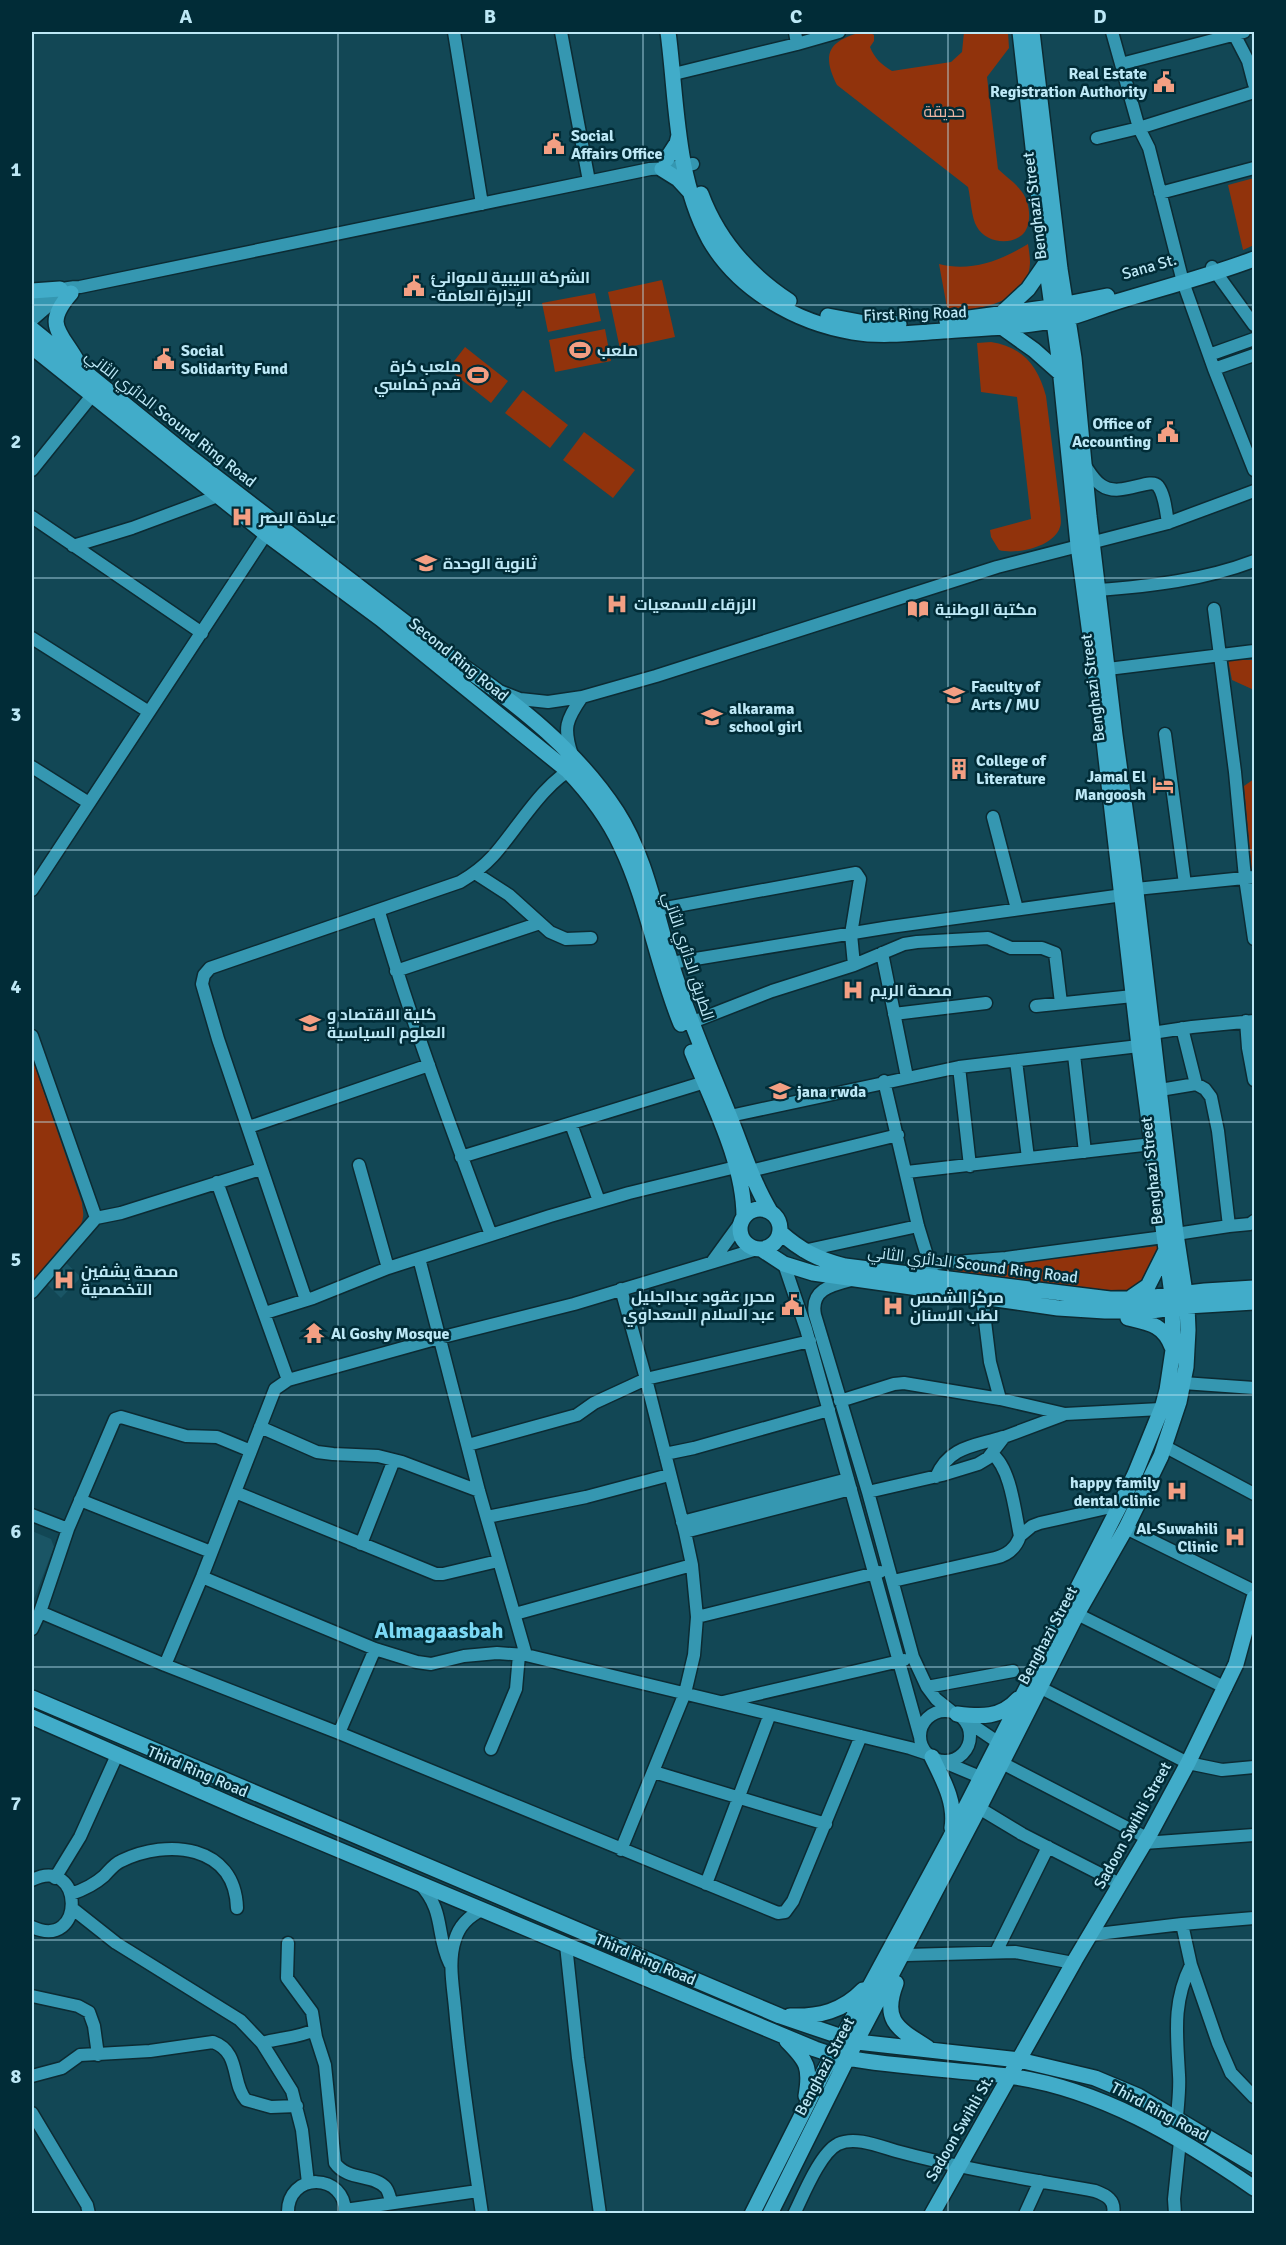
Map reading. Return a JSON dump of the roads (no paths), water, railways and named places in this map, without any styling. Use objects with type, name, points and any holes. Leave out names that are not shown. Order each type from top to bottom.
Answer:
[{"type":"main road","name":"First Ring Road","points":[[668,32],[679,73],[679,135],[687,159],[705,205],[722,238],[757,278],[804,309],[844,320],[882,324],[963,320],[1003,321]]},
{"type":"main road","name":"First Ring Road","points":[[677,32],[690,192],[710,240],[721,256],[750,286],[801,318],[838,329],[874,334],[1003,321],[1104,302],[1214,270]]},
{"type":"main road","name":"Benghazi Street","points":[[1023,33],[1059,312],[1059,373],[1085,544],[1129,892],[1160,1090],[1169,1240]]},
{"type":"main road","points":[[679,135],[677,143],[659,166],[678,179],[690,192]]},
{"type":"main road","points":[[1214,270],[1254,253]]},
{"type":"main road","points":[[1214,270],[1254,259]]},
{"type":"main road","points":[[1059,373],[1003,321],[1028,289],[1053,266],[1074,289],[1104,302],[1082,324],[1077,337],[1074,358]]},
{"type":"main road","points":[[32,291],[70,290]]},
{"type":"main road","points":[[70,290],[56,314],[56,324],[59,334],[81,369]]},
{"type":"main road","name":"Benghazi Street","points":[[1034,1685],[1126,1528],[1164,1446],[1184,1383],[1188,1343],[1152,1144],[1139,1046],[1133,996],[1129,892],[1108,669],[1098,590],[1085,544],[1086,467],[1074,358],[1059,312]]},
{"type":"main road","name":"الدائري الثاني Scound Ring Road","points":[[32,329],[81,369],[96,390],[191,458],[270,528],[458,672],[496,690],[545,731]]},
{"type":"main road","points":[[32,347],[96,390],[218,496],[270,528]]},
{"type":"main road","name":"Second Ring Road","points":[[458,672],[574,764],[585,789],[606,817],[635,879],[661,969],[705,1082],[723,1113]]},
{"type":"main road","name":"الطريق الدائري الثاني","points":[[545,731],[618,813],[632,839],[656,909],[690,1023],[723,1113]]},
{"type":"main road","points":[[723,1113],[743,1169],[779,1222],[780,1232],[774,1244],[759,1249],[751,1247],[740,1234],[744,1204],[743,1169]]},
{"type":"main road","points":[[742,1219],[756,1209],[770,1211]]},
{"type":"main road","name":"الدائري الثاني Scound Ring Road","points":[[780,1232],[803,1251],[845,1266],[1065,1294],[1124,1299],[1179,1300]]},
{"type":"main road","points":[[1124,1299],[1136,1296],[1148,1286],[1169,1240]]},
{"type":"main road","name":"الدائري الثاني Scound Ring Road","points":[[759,1249],[784,1264],[813,1273],[853,1280],[932,1277],[982,1297],[1058,1308],[1151,1311],[1179,1300]]},
{"type":"main road","points":[[1179,1300],[1254,1288]]},
{"type":"main road","name":"Benghazi Street","points":[[849,2040],[874,1980],[1004,1746],[1135,1474],[1161,1409],[1170,1375],[1179,1300]]},
{"type":"main road","points":[[1179,1300],[1254,1302]]},
{"type":"main road","points":[[1105,1311],[1158,1326],[1168,1337],[1173,1350]]},
{"type":"main road","name":"Sadoon Swihli Street","points":[[1019,2060],[1188,1763],[1236,1664],[1254,1598]]},
{"type":"main road","points":[[958,1715],[981,1717],[998,1714],[1034,1685]]},
{"type":"main road","name":"Third Ring Road","points":[[32,1698],[780,2016],[849,2040],[1019,2060],[1095,2078],[1138,2096],[1177,2117],[1254,2165]]},
{"type":"main road","name":"Third Ring Road","points":[[32,1717],[160,1774],[482,1910],[781,2035],[840,2057],[1010,2076],[1095,2097],[1132,2114],[1215,2161],[1254,2188]]},
{"type":"main road","name":"Benghazi Street","points":[[770,2214],[840,2057],[908,1949],[979,1808],[986,1777],[1002,1763],[1004,1746]]},
{"type":"main road","points":[[160,1774],[167,1756]]},
{"type":"main road","points":[[934,1758],[954,1814],[951,1838]]},
{"type":"main road","points":[[908,1949],[893,1989],[892,2017],[898,2028],[930,2050]]},
{"type":"main road","points":[[780,2016],[811,2016],[836,2010],[858,1996],[874,1980]]},
{"type":"main road","points":[[781,2035],[801,2055],[809,2073],[803,2114]]},
{"type":"main road","name":"Benghazi Street","points":[[752,2214],[803,2114],[840,2057]]},
{"type":"main road","name":"Sadoon Swihli St.","points":[[932,2214],[1019,2060]]},
{"type":"street","points":[[454,32],[482,204]]},
{"type":"street","points":[[561,32],[589,181]]},
{"type":"street","points":[[795,32],[797,44]]},
{"type":"street","points":[[679,73],[839,32]]},
{"type":"street","points":[[1113,32],[1139,128],[1149,148],[1182,278],[1214,369],[1254,470]]},
{"type":"street","points":[[1121,64],[1237,32],[1254,84]]},
{"type":"street","points":[[1097,138],[1139,128],[1254,92]]},
{"type":"street","points":[[32,305],[42,297],[70,290],[687,159]]},
{"type":"street","points":[[1160,193],[1254,168]]},
{"type":"street","points":[[1214,270],[1254,325]]},
{"type":"street","points":[[32,320],[70,290]]},
{"type":"street","points":[[1209,355],[1254,339]]},
{"type":"street","points":[[1214,369],[1254,355]]},
{"type":"street","points":[[32,470],[96,390]]},
{"type":"street","points":[[1086,467],[1097,482],[1113,490],[1134,488],[1150,482],[1155,483],[1160,489],[1168,523]]},
{"type":"street","points":[[496,690],[520,699],[548,702],[582,697],[656,676],[997,567],[1168,523],[1254,491]]},
{"type":"street","points":[[73,546],[132,528],[218,496]]},
{"type":"street","points":[[32,517],[202,633]]},
{"type":"street","points":[[32,889],[270,528]]},
{"type":"street","points":[[1098,590],[1209,576],[1254,561]]},
{"type":"street","points":[[1214,609],[1250,878],[1254,939]]},
{"type":"street","points":[[32,638],[149,712]]},
{"type":"street","points":[[1108,669],[1254,651]]},
{"type":"street","points":[[306,1300],[218,1039],[202,984],[204,975],[210,968],[379,912],[460,882],[475,873],[492,857],[531,808],[574,764],[566,729],[568,717],[582,697]]},
{"type":"street","points":[[1164,734],[1185,885]]},
{"type":"street","points":[[32,767],[89,803]]},
{"type":"street","points":[[993,818],[1017,909]]},
{"type":"street","points":[[475,873],[509,895],[549,932],[566,939],[591,938]]},
{"type":"street","points":[[656,909],[855,873],[860,879],[851,934],[854,965]]},
{"type":"street","points":[[671,963],[1129,892],[1250,878]]},
{"type":"street","points":[[379,912],[396,970],[461,1157],[491,1235]]},
{"type":"street","points":[[932,922],[934,939]]},
{"type":"street","points":[[396,970],[540,923]]},
{"type":"street","points":[[690,1023],[772,991],[854,965],[904,944],[934,939],[988,938],[1015,949],[1048,949],[1054,953],[1061,1003]]},
{"type":"street","points":[[882,953],[907,1077]]},
{"type":"street","points":[[1036,1006],[1133,996]]},
{"type":"street","points":[[894,1014],[986,1003]]},
{"type":"street","points":[[1152,1033],[1250,1021],[1248,1048],[1254,1080]]},
{"type":"street","points":[[1182,1028],[1196,1084]]},
{"type":"street","points":[[32,1036],[96,1218]]},
{"type":"street","points":[[723,1113],[819,1098],[959,1067],[1139,1046]]},
{"type":"street","points":[[1074,1055],[1085,1152]]},
{"type":"street","points":[[1016,1061],[1028,1158]]},
{"type":"street","points":[[249,1126],[429,1065]]},
{"type":"street","points":[[959,1067],[970,1166]]},
{"type":"street","points":[[461,1157],[705,1082]]},
{"type":"street","points":[[884,1082],[932,1277],[1006,1258],[1169,1240],[1254,1221]]},
{"type":"street","points":[[1160,1090],[1196,1084],[1205,1089],[1211,1097],[1218,1131],[1229,1226]]},
{"type":"street","points":[[571,1124],[599,1201]]},
{"type":"street","points":[[265,1313],[419,1257],[599,1201],[898,1134]]},
{"type":"street","points":[[907,1172],[1152,1144]]},
{"type":"street","points":[[359,1165],[388,1268]]},
{"type":"street","points":[[32,1292],[96,1218],[121,1213],[261,1169]]},
{"type":"street","points":[[217,1182],[288,1380]]},
{"type":"street","points":[[712,1262],[742,1219]]},
{"type":"street","points":[[803,1251],[918,1226]]},
{"type":"street","points":[[165,1665],[212,1552],[275,1389],[288,1380],[439,1338],[574,1304],[759,1249]]},
{"type":"street","points":[[419,1257],[479,1491],[515,1614],[523,1655],[516,1689],[491,1749]]},
{"type":"street","points":[[784,1264],[810,1341],[921,1745],[934,1758],[956,1759],[966,1751],[971,1732],[958,1715],[943,1711],[929,1716],[924,1722],[920,1737]]},
{"type":"street","points":[[853,1280],[823,1289],[814,1301],[815,1316],[868,1492],[913,1658],[927,1687],[936,1699],[1004,1746]]},
{"type":"street","points":[[621,1289],[684,1527],[692,1565],[697,1617],[694,1655],[685,1694],[621,1850]]},
{"type":"street","points":[[982,1297],[990,1362],[1000,1399]]},
{"type":"street","points":[[468,1444],[577,1414],[594,1403],[646,1379],[810,1341]]},
{"type":"street","points":[[840,1401],[900,1383],[1000,1399],[1065,1414],[1161,1409]]},
{"type":"street","points":[[1184,1383],[1254,1388]]},
{"type":"street","points":[[664,1451],[828,1407]]},
{"type":"street","points":[[936,1477],[941,1465],[953,1453],[1065,1414]]},
{"type":"street","points":[[32,1629],[68,1529],[115,1419],[122,1417],[186,1436],[217,1437],[251,1451]]},
{"type":"street","points":[[260,1427],[316,1452],[378,1456],[479,1491]]},
{"type":"street","points":[[868,1492],[936,1477],[978,1464],[992,1454],[1004,1437]]},
{"type":"street","points":[[1164,1446],[1254,1494]]},
{"type":"street","points":[[992,1454],[1003,1466],[1020,1536]]},
{"type":"street","points":[[361,1544],[394,1460]]},
{"type":"street","points":[[487,1517],[586,1497],[669,1475]]},
{"type":"street","points":[[684,1527],[850,1484]]},
{"type":"street","points":[[235,1492],[436,1574],[498,1560]]},
{"type":"street","points":[[80,1500],[212,1552]]},
{"type":"street","points":[[697,1617],[874,1574],[891,1576],[1002,1557],[1014,1548],[1020,1536],[1032,1526],[1120,1505]]},
{"type":"street","points":[[32,1515],[68,1529]]},
{"type":"street","points":[[1126,1528],[1254,1591]]},
{"type":"street","points":[[515,1614],[692,1565]]},
{"type":"street","points":[[202,1576],[375,1648],[425,1664],[464,1656],[497,1653],[523,1655],[861,1736],[934,1758],[986,1777]]},
{"type":"street","points":[[40,1612],[771,1912],[785,1912],[793,1901],[861,1736]]},
{"type":"street","points":[[1077,1614],[1226,1688]]},
{"type":"street","points":[[339,1733],[375,1648]]},
{"type":"street","points":[[718,1702],[913,1658]]},
{"type":"street","points":[[927,1687],[1013,1671]]},
{"type":"street","points":[[1034,1685],[1188,1763],[1222,1770],[1254,1767]]},
{"type":"street","points":[[706,1884],[770,1714]]},
{"type":"street","points":[[55,1878],[80,1837],[117,1755]]},
{"type":"street","points":[[1002,1763],[1146,1840],[1254,1835]]},
{"type":"street","points":[[654,1772],[826,1824]]},
{"type":"street","points":[[979,1808],[1120,1884]]},
{"type":"street","points":[[996,1952],[1048,1847]]},
{"type":"street","points":[[71,1893],[96,1882],[118,1862],[163,1850],[178,1849],[204,1854],[224,1869],[233,1882],[237,1894],[237,1908]]},
{"type":"street","points":[[32,1880],[42,1876],[55,1878],[67,1886],[71,1893],[73,1909],[66,1922],[60,1927],[33,1931]]},
{"type":"street","points":[[420,1883],[435,1904],[444,1950],[451,1967]]},
{"type":"street","points":[[73,1909],[116,1943],[240,2020],[262,2043],[283,2074],[297,2106],[308,2183]]},
{"type":"street","points":[[482,1910],[466,1920],[459,1930],[453,1946],[451,1967],[460,2055],[482,2214]]},
{"type":"street","points":[[1089,1935],[1254,1918]]},
{"type":"street","points":[[1182,1924],[1191,1965],[1218,2043],[1231,2073],[1254,2097]]},
{"type":"street","points":[[288,1944],[287,1978],[312,2012],[314,2030],[327,2077],[335,2163],[348,2174],[380,2183],[387,2189],[391,2202]]},
{"type":"street","points":[[566,1945],[578,2058],[600,2214]]},
{"type":"street","points":[[908,1949],[1015,1952],[1073,1963]]},
{"type":"street","points":[[1177,2117],[1178,1999],[1183,1980],[1191,1965]]},
{"type":"street","points":[[32,1996],[78,2006],[89,2012],[94,2026],[98,2055]]},
{"type":"street","points":[[262,2043],[283,2037],[304,2035],[314,2030]]},
{"type":"street","points":[[32,2076],[62,2068],[77,2056],[150,2051],[213,2042],[224,2049],[233,2062],[239,2089],[246,2100],[271,2107],[297,2106]]},
{"type":"street","points":[[32,2113],[87,2205],[89,2214]]},
{"type":"street","points":[[1175,2214],[1174,2199],[1180,2141]]},
{"type":"street","points":[[794,2214],[826,2155],[840,2143],[851,2142],[869,2143],[957,2167],[1104,2194],[1114,2205],[1113,2214]]},
{"type":"street","points":[[1025,2214],[1040,2181]]},
{"type":"street","points":[[288,2214],[291,2196],[308,2183],[323,2182],[336,2189],[345,2212],[391,2202],[478,2191]]},
{"type":"place","name":"Real Estate Registration Authority","points":[[1164,82]]},
{"type":"place","name":"Social Affairs Office","points":[[554,144]]},
{"type":"place","name":"الشركة الليبية للموانئ -الإدارة العامة","points":[[414,286]]},
{"type":"place","name":"ملعب","points":[[580,350]]},
{"type":"place","name":"Social Solidarity Fund","points":[[164,359]]},
{"type":"place","name":"ملعب كرة قدم خماسي","points":[[478,375]]},
{"type":"place","name":"Office of Accounting","points":[[1168,432]]},
{"type":"place","name":"عيادة البصر","points":[[242,517]]},
{"type":"place","name":"ثانوية الوحدة","points":[[426,563]]},
{"type":"place","name":"الزرقاء للسمعيات","points":[[617,604]]},
{"type":"place","name":"مكتبة الوطنية","points":[[918,609]]},
{"type":"place","name":"Faculty of Arts / MU","points":[[954,695]]},
{"type":"place","name":"alkarama school girl","points":[[712,717]]},
{"type":"place","name":"College of Literature","points":[[959,769]]},
{"type":"place","name":"Jamal El Mangoosh","points":[[1163,785]]},
{"type":"place","name":"مصحة الريم","points":[[853,990]]},
{"type":"place","name":"كلية الاقتصاد و العلوم السياسية","points":[[310,1023]]},
{"type":"place","name":"jana rwda","points":[[780,1091]]},
{"type":"place","name":"مصحة يشفين التخصصية","points":[[64,1280]]},
{"type":"place","name":"محرر عقود عبدالجليل عبد السلام السعداوي","points":[[792,1305]]},
{"type":"place","name":"مركز الشمس لطب الاسنان","points":[[893,1306]]},
{"type":"place","name":"Al Goshy Mosque","points":[[314,1333]]},
{"type":"place","name":"happy family dental clinic","points":[[1177,1491]]},
{"type":"place","name":"Al-Suwahili Clinic","points":[[1235,1537]]},
{"type":"district","name":"Almagaasbah","points":[[439,1630]]},
{"type":"park label","name":"حديقة","points":[[944,111]]}]
